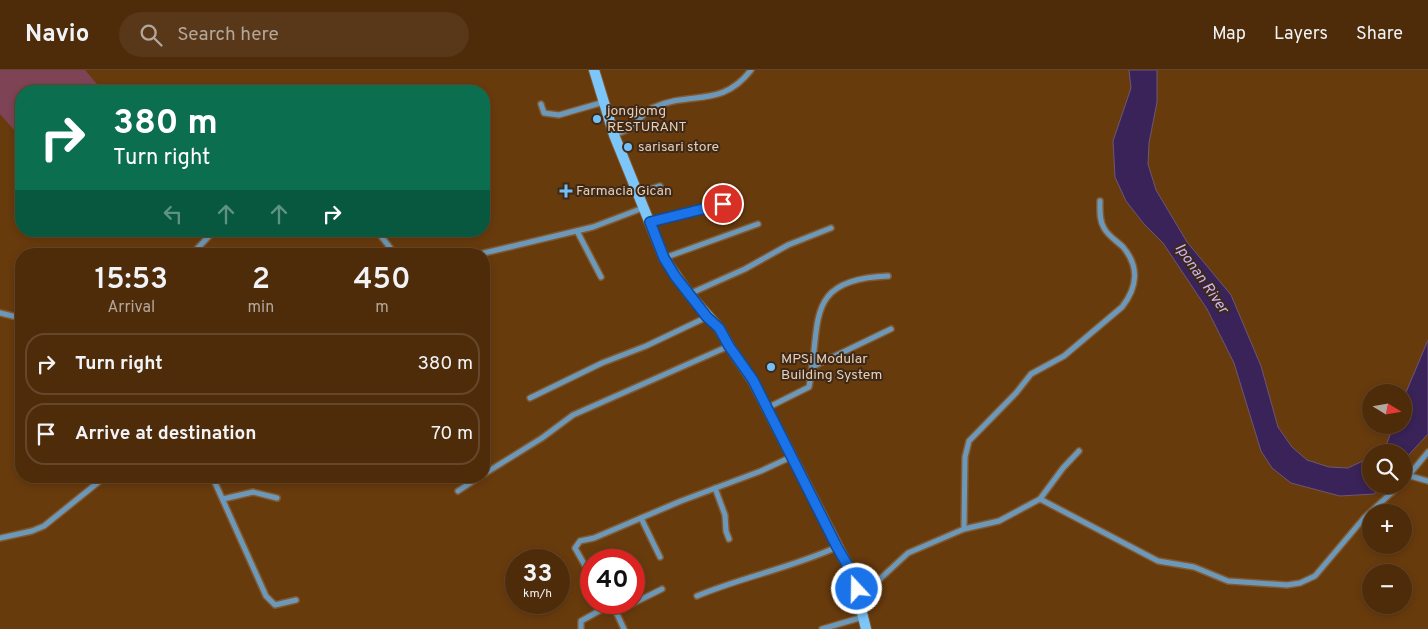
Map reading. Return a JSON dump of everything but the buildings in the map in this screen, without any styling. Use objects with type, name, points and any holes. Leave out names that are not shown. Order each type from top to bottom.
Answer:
[{"type":"street","points":[[594,70],[614,135],[664,258],[688,294],[719,328],[753,380],[853,576],[861,602],[866,629]]},
{"type":"street","points":[[614,135],[629,128],[650,109],[677,100],[710,97],[727,92],[740,84],[751,70]]},
{"type":"street","points":[[542,104],[544,113],[559,115],[604,102]]},
{"type":"street","points":[[638,193],[660,186]]},
{"type":"street","points":[[964,529],[965,457],[969,441],[1016,393],[1031,374],[1064,356],[1130,298],[1136,281],[1134,265],[1123,247],[1104,228],[1100,220],[1100,201]]},
{"type":"street","points":[[650,222],[723,204]]},
{"type":"street","points":[[490,252],[593,227],[643,208]]},
{"type":"street","points":[[664,258],[758,224]]},
{"type":"street","points":[[688,294],[745,269],[788,245],[831,228]]},
{"type":"street","points":[[577,231],[601,278]]},
{"type":"street","points":[[198,248],[208,237]]},
{"type":"street","points":[[382,237],[390,248]]},
{"type":"street","points":[[767,408],[808,386],[818,313],[827,297],[836,287],[864,277],[888,276]]},
{"type":"street","points":[[0,314],[15,317]]},
{"type":"street","points":[[530,398],[602,363],[646,346],[707,317]]},
{"type":"street","points":[[812,367],[891,329]]},
{"type":"street","points":[[490,470],[551,432],[573,415],[729,346]]},
{"type":"street","points":[[861,602],[881,578],[908,553],[964,529],[993,523],[1040,499],[1062,468],[1079,451]]},
{"type":"street","points":[[1412,473],[1428,452]]},
{"type":"street","points":[[580,559],[575,545],[580,541],[594,538],[715,488],[761,472],[791,457]]},
{"type":"street","points":[[1412,477],[1428,481]]},
{"type":"street","points":[[0,538],[32,531],[44,526],[97,483]]},
{"type":"street","points":[[215,483],[272,604],[279,605],[296,600]]},
{"type":"street","points":[[458,491],[470,483]]},
{"type":"street","points":[[715,488],[725,515],[726,531],[729,539]]},
{"type":"street","points":[[223,499],[253,492],[277,498]]},
{"type":"street","points":[[1040,499],[1158,561],[1194,567],[1228,581],[1287,585],[1300,583],[1315,576],[1364,518],[1390,494]]},
{"type":"street","points":[[641,518],[660,557]]},
{"type":"street","points":[[697,596],[723,585],[808,560],[837,547]]},
{"type":"street","points":[[645,598],[662,589]]},
{"type":"street","points":[[581,629],[581,621],[593,614]]},
{"type":"street","points":[[617,614],[624,629]]},
{"type":"street","points":[[822,629],[864,617]]},
{"type":"shaded area","points":[[0,70],[85,70],[98,85],[15,85],[15,131],[0,114]]},
{"type":"water","name":"Iponan River","points":[[1129,70],[1157,70],[1157,102],[1149,143],[1148,164],[1156,190],[1187,242],[1231,295],[1261,366],[1278,427],[1292,447],[1307,460],[1329,467],[1348,468],[1362,461],[1362,494],[1374,494],[1340,496],[1291,483],[1272,468],[1261,451],[1234,363],[1207,309],[1163,243],[1144,224],[1126,201],[1115,177],[1113,141],[1131,88]]},
{"type":"water","points":[[1428,340],[1428,434],[1412,451],[1412,444],[1387,444],[1390,434],[1412,434],[1412,384],[1409,384]]},
{"type":"place","name":"jongjomg RESTURANT","points":[[597,119]]},
{"type":"place","name":"sarisari store","points":[[628,147]]},
{"type":"place","name":"Farmacia Gican","points":[[566,191]]},
{"type":"place","name":"MPSi Modular Building System","points":[[771,367]]},
{"type":"route","points":[[723,204],[650,222],[664,258],[675,276],[707,317],[719,328],[753,380],[837,547],[844,556],[857,589]]}]
